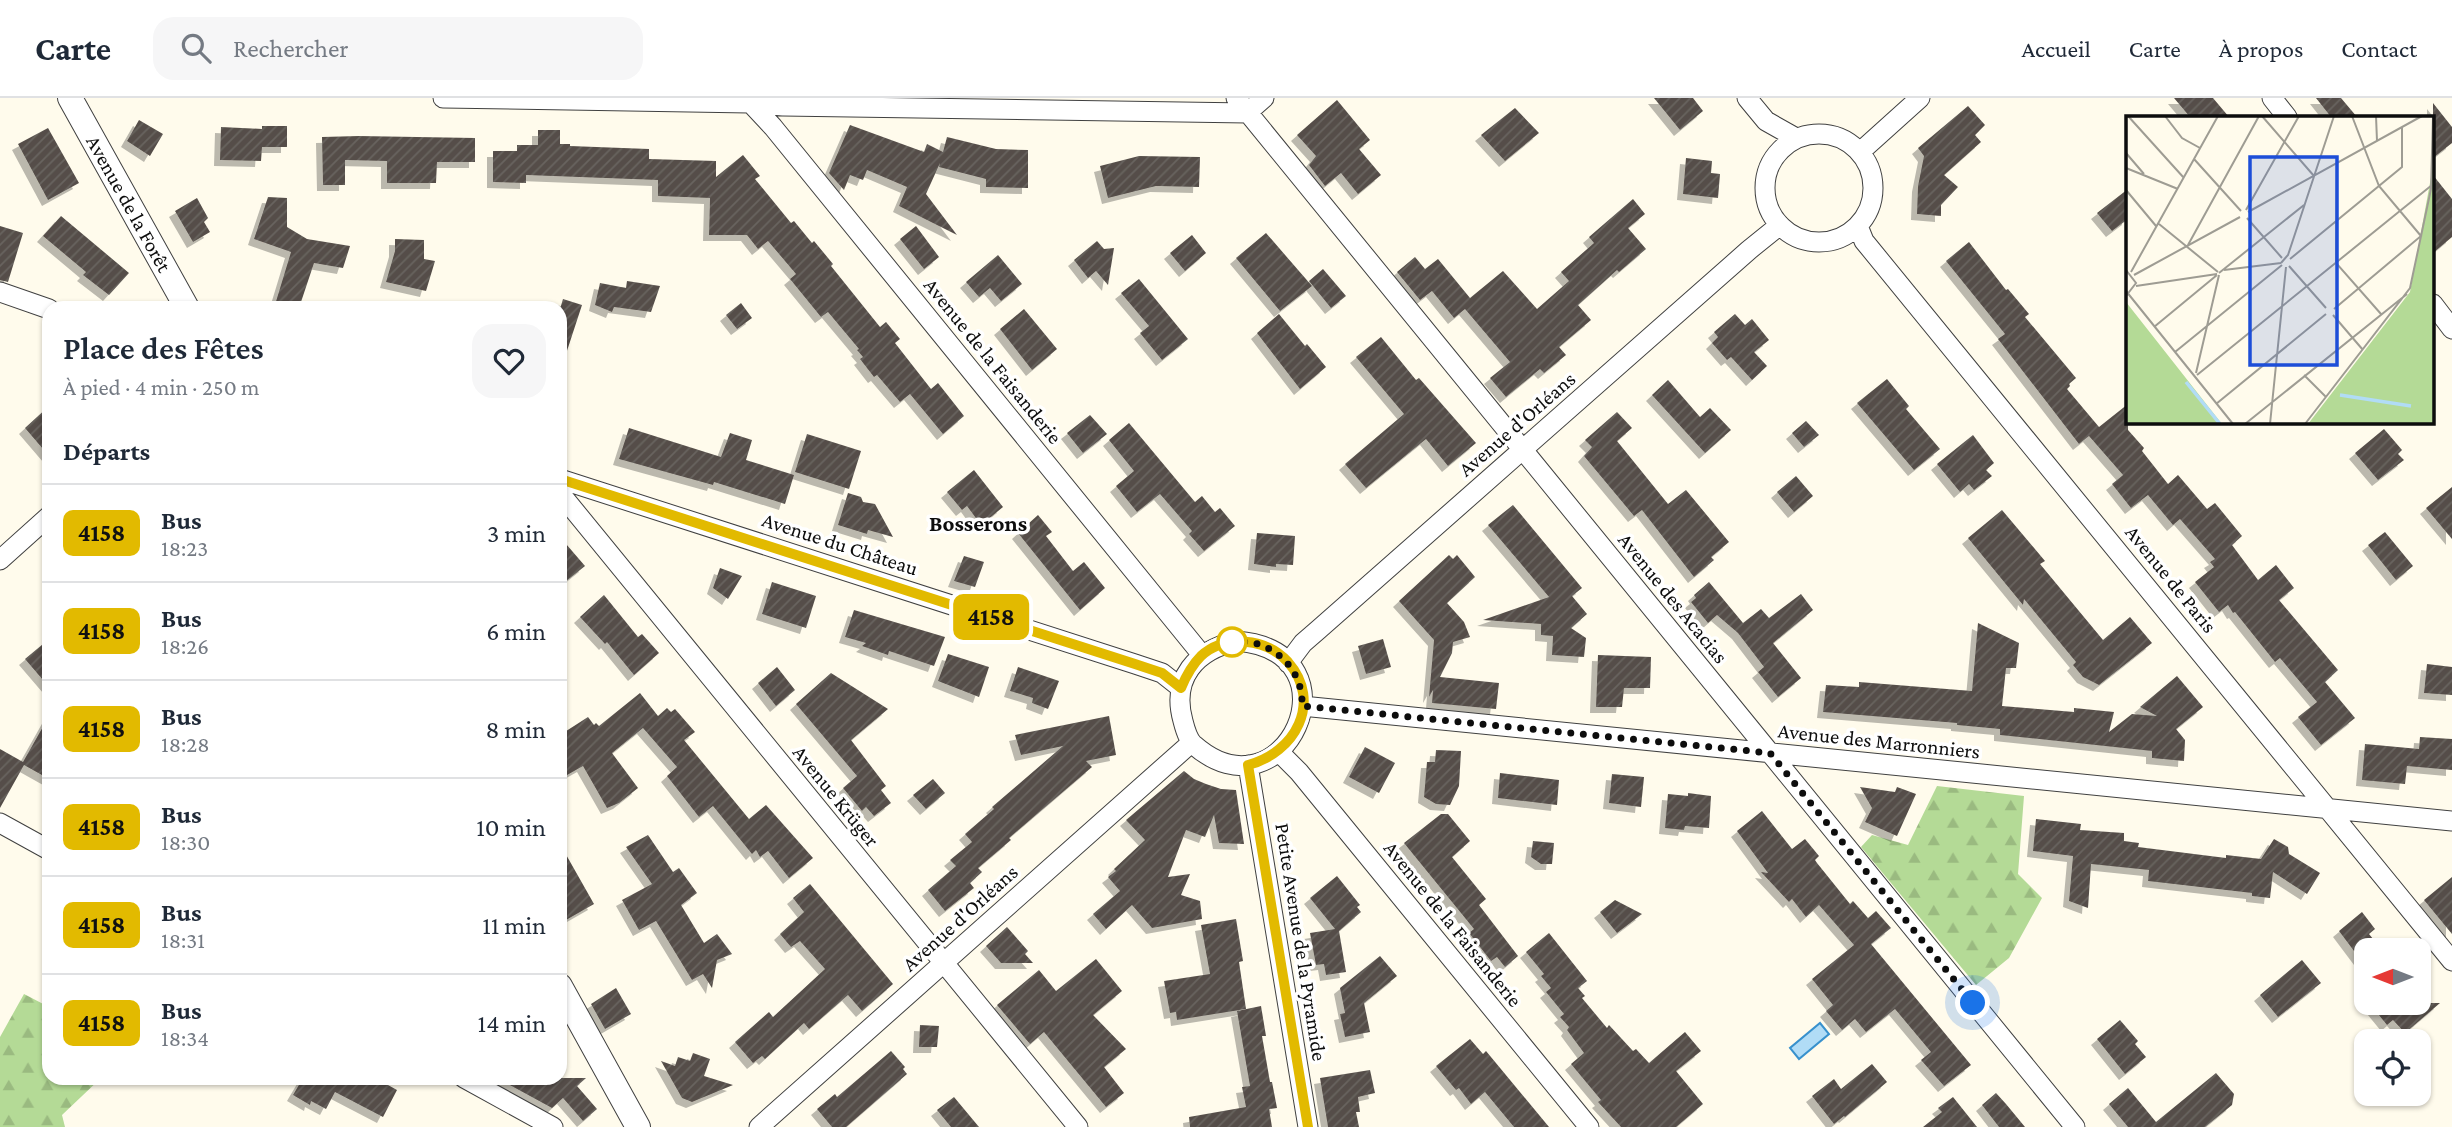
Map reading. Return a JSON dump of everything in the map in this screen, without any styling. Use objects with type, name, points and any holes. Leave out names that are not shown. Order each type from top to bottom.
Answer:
[{"type":"street","name":"Avenue de la Forêt","points":[[70,98],[183,301]]},
{"type":"street","points":[[443,98],[748,100],[783,106],[1241,106],[1264,98]]},
{"type":"street","points":[[1747,98],[1766,121],[1796,138]]},
{"type":"street","points":[[1860,152],[1920,98]]},
{"type":"street","points":[[2272,98],[2286,116]]},
{"type":"street","name":"Avenue de la Faisanderie","points":[[748,100],[1202,655]]},
{"type":"street","name":"Avenue des Acacias","points":[[1241,106],[2075,1127]]},
{"type":"street","points":[[1831,134],[1847,141],[1860,152],[1869,166],[1873,181],[1872,198],[1867,213],[1858,226],[1844,236],[1828,241],[1810,241],[1794,236],[1780,225],[1770,211],[1765,195],[1766,177],[1772,161],[1782,148],[1796,138],[1831,134]]},
{"type":"street","name":"Avenue d'Orléans","points":[[1288,663],[1303,643],[1780,225]]},
{"type":"street","name":"Avenue de Paris","points":[[1858,226],[1864,241],[2452,961]]},
{"type":"street","points":[[0,292],[42,307]]},
{"type":"street","points":[[2434,305],[2452,329]]},
{"type":"street","name":"Avenue du Château","points":[[567,482],[1162,673],[1181,688]]},
{"type":"street","name":"Avenue Krüger","points":[[567,502],[1078,1127]]},
{"type":"street","points":[[0,560],[42,522]]},
{"type":"street","points":[[1237,641],[1256,643],[1274,651],[1288,663],[1298,678],[1303,696],[1302,706],[1297,728],[1290,741],[1279,752],[1265,761],[1248,765],[1229,764],[1191,743],[1180,708],[1181,688],[1189,670],[1202,655],[1219,645],[1237,641]]},
{"type":"street","name":"Avenue des Marronniers","points":[[1302,706],[2452,821]]},
{"type":"street","name":"Avenue d'Orléans","points":[[759,1127],[1191,743]]},
{"type":"street","name":"Avenue de la Faisanderie","points":[[1279,752],[1299,772],[1589,1127]]},
{"type":"street","name":"Petite Avenue de la Pyramide","points":[[1248,765],[1308,1127]]},
{"type":"street","points":[[0,823],[42,846]]},
{"type":"street","points":[[567,999],[638,1127]]},
{"type":"street","points":[[477,1085],[553,1127]]},
{"type":"green space","points":[[1937,786],[2024,796],[2018,874],[2042,898],[2009,958],[1976,985],[1861,847],[1872,835],[1908,845]]},
{"type":"green space","points":[[24,994],[42,1003],[42,1085],[94,1085],[62,1115],[65,1127],[0,1127],[0,1037]]},
{"type":"water","points":[[1820,1023],[1829,1034],[1799,1059],[1790,1048]]},
{"type":"building","points":[[1654,98],[1693,98],[1703,111],[1680,130]]},
{"type":"building","points":[[2174,98],[2213,98],[2228,116],[2189,116]]},
{"type":"building","points":[[2316,98],[2341,98],[2356,116],[2330,116]]},
{"type":"building","points":[[1337,100],[1370,140],[1359,149],[1381,175],[1358,194],[1341,173],[1325,186],[1309,165],[1316,156],[1297,135]]},
{"type":"building","points":[[2433,103],[2452,127],[2452,143],[2434,157],[2434,116]]},
{"type":"building","points":[[1968,106],[1985,125],[1975,135],[1981,142],[1944,175],[1958,187],[1941,205],[1941,216],[1917,214],[1918,186],[1924,156],[1918,148]]},
{"type":"building","points":[[1515,108],[1539,133],[1505,161],[1481,135]]},
{"type":"building","points":[[139,120],[163,134],[150,156],[127,141]]},
{"type":"building","points":[[850,125],[924,152],[927,144],[943,152],[947,137],[996,149],[1028,150],[1028,188],[986,187],[986,179],[939,167],[940,163],[926,194],[957,235],[899,206],[907,187],[867,170],[863,180],[850,175],[844,190],[829,173]]},
{"type":"building","points":[[262,126],[287,126],[287,147],[262,147],[261,161],[220,160],[221,127],[262,129]]},
{"type":"building","points":[[48,128],[79,183],[48,200],[18,144]]},
{"type":"building","points":[[538,130],[560,130],[560,144],[570,146],[649,149],[649,159],[716,161],[716,177],[743,155],[760,176],[755,179],[791,223],[794,221],[812,243],[814,241],[880,327],[886,322],[900,339],[895,343],[931,389],[938,383],[964,416],[943,434],[910,394],[900,402],[877,375],[874,377],[860,359],[863,357],[857,350],[859,349],[828,312],[821,317],[790,279],[796,274],[768,241],[758,249],[747,235],[709,235],[710,198],[658,196],[658,180],[526,175],[526,183],[493,182],[493,151],[517,151],[517,145],[538,145]]},
{"type":"building","points":[[322,137],[475,138],[475,162],[437,162],[436,183],[387,183],[387,161],[345,160],[345,185],[323,185]]},
{"type":"building","points":[[1139,156],[1200,157],[1199,187],[1156,186],[1108,198],[1100,166]]},
{"type":"building","points":[[1686,158],[1712,161],[1711,173],[1720,174],[1718,198],[1683,194]]},
{"type":"building","points":[[2434,176],[2452,199],[2452,237],[2434,252]]},
{"type":"building","points":[[2126,191],[2126,220],[2112,231],[2097,213]]},
{"type":"building","points":[[268,197],[287,198],[287,227],[307,239],[350,246],[343,268],[314,263],[301,301],[276,301],[291,252],[254,239]]},
{"type":"building","points":[[197,198],[208,218],[204,222],[210,232],[193,242],[175,211]]},
{"type":"building","points":[[1633,199],[1645,214],[1628,228],[1646,249],[1619,272],[1617,270],[1578,305],[1591,320],[1559,347],[1566,355],[1544,373],[1540,369],[1506,397],[1490,378],[1510,362],[1465,309],[1454,318],[1432,291],[1420,300],[1397,272],[1415,257],[1425,269],[1438,259],[1470,298],[1503,271],[1537,309],[1569,281],[1561,272],[1594,243],[1589,237]]},
{"type":"building","points":[[61,216],[129,273],[109,295],[83,275],[86,272],[43,236]]},
{"type":"building","points":[[0,226],[23,233],[8,282],[0,280]]},
{"type":"building","points":[[916,226],[939,257],[924,269],[900,239]]},
{"type":"building","points":[[1266,233],[1312,286],[1280,311],[1236,258]]},
{"type":"building","points":[[1192,235],[1206,253],[1185,271],[1170,253]]},
{"type":"building","points":[[395,239],[424,240],[424,259],[435,261],[426,291],[386,282],[395,251]]},
{"type":"building","points":[[1097,241],[1104,249],[1114,248],[1108,285],[1096,271],[1088,278],[1074,260]]},
{"type":"building","points":[[1969,242],[2006,290],[2008,289],[2029,314],[2025,317],[2076,378],[2067,389],[2099,427],[2126,406],[2128,430],[2144,448],[2142,451],[2168,484],[2178,475],[2207,509],[2215,503],[2242,536],[2232,545],[2258,580],[2276,565],[2294,588],[2279,600],[2338,670],[2325,682],[2355,718],[2321,745],[2298,717],[2317,702],[2280,658],[2275,662],[2228,605],[2219,612],[2195,582],[2214,567],[2210,562],[2215,559],[2180,519],[2173,525],[2148,495],[2131,508],[2112,484],[2123,475],[2089,436],[2079,444],[1998,339],[2005,334],[1946,261]]},
{"type":"building","points":[[998,255],[1022,284],[1001,301],[990,288],[979,297],[966,282]]},
{"type":"building","points":[[1323,269],[1346,296],[1331,308],[1309,281]]},
{"type":"building","points":[[1139,279],[1188,339],[1162,360],[1140,333],[1149,326],[1121,293]]},
{"type":"building","points":[[627,281],[660,286],[651,312],[614,307],[612,312],[595,305],[600,283],[626,288]]},
{"type":"building","points":[[563,299],[582,305],[567,351],[567,301]]},
{"type":"building","points":[[741,303],[752,318],[737,329],[726,315]]},
{"type":"building","points":[[1024,309],[1057,349],[1032,370],[1000,329]]},
{"type":"building","points":[[1279,314],[1326,367],[1300,389],[1257,333]]},
{"type":"building","points":[[1735,314],[1745,325],[1752,319],[1769,340],[1754,352],[1767,366],[1752,380],[1731,357],[1727,360],[1712,343],[1718,337],[1714,332]]},
{"type":"building","points":[[1381,337],[1416,380],[1419,378],[1476,443],[1448,466],[1426,439],[1366,488],[1345,464],[1404,414],[1356,357]]},
{"type":"building","points":[[1887,379],[1909,406],[1906,409],[1940,449],[1914,470],[1857,403]]},
{"type":"building","points":[[1668,380],[1700,417],[1710,408],[1731,430],[1705,453],[1652,395]]},
{"type":"building","points":[[42,412],[42,448],[25,428]]},
{"type":"building","points":[[1617,412],[1632,428],[1617,441],[1668,504],[1686,490],[1729,542],[1711,557],[1714,560],[1694,577],[1642,510],[1634,516],[1584,456],[1592,447],[1585,440]]},
{"type":"building","points":[[1090,415],[1107,434],[1083,453],[1067,433]]},
{"type":"building","points":[[1806,421],[1819,435],[1804,447],[1792,433]]},
{"type":"building","points":[[1129,423],[1195,502],[1202,496],[1215,512],[1220,508],[1235,526],[1204,551],[1189,534],[1192,531],[1160,494],[1137,512],[1116,486],[1134,471],[1109,440]]},
{"type":"building","points":[[629,428],[721,457],[730,433],[752,440],[746,460],[794,475],[785,504],[714,482],[713,485],[619,459]]},
{"type":"building","points":[[2384,429],[2402,450],[2398,454],[2404,460],[2378,480],[2355,453]]},
{"type":"building","points":[[807,434],[861,451],[849,489],[795,472]]},
{"type":"building","points":[[1973,435],[1994,463],[1986,470],[1992,476],[1974,490],[1969,484],[1960,492],[1937,464]]},
{"type":"building","points":[[974,470],[1003,507],[981,525],[967,506],[962,510],[947,492]]},
{"type":"building","points":[[1796,476],[1813,496],[1794,512],[1777,492]]},
{"type":"building","points":[[2452,487],[2452,539],[2426,508]]},
{"type":"building","points":[[848,493],[861,497],[863,502],[875,504],[893,537],[868,530],[867,534],[838,525]]},
{"type":"building","points":[[1513,505],[1582,588],[1572,596],[1587,614],[1571,628],[1586,638],[1584,657],[1552,655],[1553,636],[1541,635],[1541,624],[1483,620],[1549,597],[1488,525]]},
{"type":"building","points":[[2002,510],[2045,561],[2040,564],[2103,640],[2130,617],[2152,643],[2099,685],[2083,677],[2073,665],[2076,662],[2024,599],[2023,605],[1968,538]]},
{"type":"building","points":[[1038,515],[1052,532],[1046,536],[1073,571],[1084,562],[1105,588],[1080,610],[1018,533]]},
{"type":"building","points":[[2385,532],[2413,566],[2396,580],[2368,545]]},
{"type":"building","points":[[1257,533],[1295,536],[1293,565],[1276,564],[1276,567],[1254,564]]},
{"type":"building","points":[[567,545],[585,566],[567,580]]},
{"type":"building","points":[[1449,555],[1453,559],[1457,555],[1475,577],[1447,603],[1464,622],[1470,637],[1453,642],[1452,653],[1440,677],[1499,683],[1496,709],[1432,703],[1433,690],[1429,697],[1434,640],[1399,601]]},
{"type":"building","points":[[964,556],[984,562],[975,587],[954,581]]},
{"type":"building","points":[[720,568],[742,576],[728,599],[713,588]]},
{"type":"building","points":[[772,582],[816,596],[806,628],[762,614]]},
{"type":"building","points":[[1709,582],[1743,623],[1761,609],[1769,618],[1801,594],[1813,610],[1773,643],[1801,678],[1778,697],[1758,672],[1764,667],[1738,633],[1717,615],[1708,623],[1691,602],[1696,598],[1694,595]]},
{"type":"building","points":[[604,595],[638,637],[642,634],[659,653],[634,675],[607,642],[605,644],[580,617]]},
{"type":"building","points":[[854,610],[945,637],[934,666],[889,651],[888,655],[862,646],[866,643],[845,637]]},
{"type":"building","points":[[1978,623],[2019,643],[2016,668],[2006,668],[2002,706],[2074,712],[2074,708],[2114,712],[2109,732],[2132,714],[2157,716],[2140,707],[2177,676],[2203,707],[2176,729],[2185,740],[2184,761],[2152,758],[2152,751],[2000,735],[2000,729],[1957,723],[1823,712],[1826,685],[1859,687],[1859,682],[1972,691]]},
{"type":"building","points":[[1383,639],[1391,667],[1366,674],[1358,646]]},
{"type":"building","points":[[42,645],[42,679],[25,659]]},
{"type":"building","points":[[948,654],[989,667],[979,697],[938,681]]},
{"type":"building","points":[[1598,655],[1651,657],[1650,688],[1624,688],[1622,707],[1596,707]]},
{"type":"building","points":[[2427,664],[2452,667],[2452,695],[2424,693]]},
{"type":"building","points":[[777,667],[795,690],[776,706],[758,683]]},
{"type":"building","points":[[1018,667],[1059,681],[1048,709],[1032,703],[1033,698],[1010,691]]},
{"type":"building","points":[[831,673],[888,709],[851,740],[886,786],[881,790],[891,803],[874,816],[866,807],[862,811],[843,788],[857,776],[796,704]]},
{"type":"building","points":[[640,693],[658,716],[667,708],[671,712],[675,709],[695,732],[684,740],[749,819],[766,805],[813,858],[789,878],[768,851],[760,857],[756,850],[752,854],[713,806],[699,817],[667,776],[677,767],[643,728],[612,753],[638,788],[619,803],[607,808],[583,766],[567,775],[567,730],[588,717],[594,725],[596,723],[599,726]]},
{"type":"building","points":[[1109,716],[1116,755],[1086,761],[1092,767],[978,868],[982,872],[970,883],[974,888],[945,911],[928,890],[956,866],[950,860],[972,842],[965,834],[1063,746],[1021,755],[1015,735]]},
{"type":"building","points":[[42,728],[42,775],[24,765],[0,808],[0,749],[23,762]]},
{"type":"building","points":[[2420,737],[2452,739],[2452,770],[2407,766],[2405,784],[2362,780],[2365,744],[2419,749]]},
{"type":"building","points":[[1365,747],[1395,763],[1379,793],[1349,777]]},
{"type":"building","points":[[1436,750],[1461,751],[1459,786],[1450,805],[1436,804],[1424,797],[1427,762],[1435,762]]},
{"type":"building","points":[[1184,771],[1206,784],[1236,790],[1244,844],[1219,843],[1214,815],[1205,837],[1186,830],[1168,877],[1190,874],[1181,895],[1200,901],[1202,919],[1152,928],[1132,905],[1106,929],[1093,914],[1120,891],[1108,877],[1145,840],[1126,820]]},
{"type":"building","points":[[1500,773],[1559,780],[1557,805],[1498,798]]},
{"type":"building","points":[[1612,774],[1644,777],[1641,807],[1609,803]]},
{"type":"building","points":[[933,779],[945,793],[926,809],[913,795]]},
{"type":"building","points":[[1860,787],[1895,792],[1897,787],[1916,794],[1897,836],[1865,822],[1872,808]]},
{"type":"building","points":[[1688,793],[1711,796],[1709,828],[1665,828],[1668,794],[1688,796]]},
{"type":"building","points":[[1762,811],[1792,849],[1805,839],[1819,856],[1815,860],[1817,863],[1850,904],[1853,901],[1868,918],[1876,911],[1891,928],[1871,944],[1971,1065],[1944,1086],[1921,1060],[1931,1052],[1895,1009],[1866,1032],[1855,1019],[1842,1030],[1826,1011],[1833,1005],[1812,979],[1854,945],[1819,905],[1806,917],[1792,899],[1789,902],[1761,872],[1768,873],[1737,831]]},
{"type":"building","points":[[1441,814],[1448,814],[1470,841],[1452,857],[1486,899],[1479,905],[1518,956],[1505,967],[1497,957],[1491,961],[1469,933],[1474,929],[1404,843]]},
{"type":"building","points":[[2036,819],[2081,824],[2080,830],[2124,833],[2124,841],[2139,843],[2138,847],[2226,858],[2226,855],[2261,859],[2274,839],[2288,847],[2289,854],[2320,873],[2307,894],[2273,872],[2270,898],[2252,896],[2252,893],[2148,881],[2149,870],[2091,864],[2088,908],[2069,901],[2073,856],[2033,851]]},
{"type":"building","points":[[648,835],[673,872],[679,868],[697,893],[681,905],[704,943],[717,934],[732,954],[717,960],[712,988],[703,974],[692,980],[656,921],[639,930],[622,900],[652,884],[626,847]]},
{"type":"building","points":[[1533,841],[1554,843],[1552,864],[1541,864],[1531,857]]},
{"type":"building","points":[[567,856],[594,904],[567,919]]},
{"type":"building","points":[[1337,876],[1360,905],[1357,907],[1361,912],[1339,931],[1346,972],[1326,975],[1324,964],[1316,965],[1310,933],[1335,929],[1310,898]]},
{"type":"building","points":[[2452,877],[2452,934],[2424,900]]},
{"type":"building","points":[[810,884],[893,984],[862,1011],[848,995],[809,1029],[804,1023],[765,1059],[762,1056],[753,1063],[735,1042],[769,1012],[773,1017],[825,969],[800,941],[791,947],[780,934],[804,912],[793,898]]},
{"type":"building","points":[[1615,900],[1642,914],[1617,933],[1600,912]]},
{"type":"building","points":[[2362,912],[2375,929],[2369,934],[2372,938],[2354,938],[2354,951],[2339,931]]},
{"type":"building","points":[[1236,919],[1243,961],[1239,962],[1246,1009],[1177,1020],[1176,1012],[1170,1013],[1164,981],[1210,974],[1201,925]]},
{"type":"building","points":[[1007,927],[1028,951],[1025,954],[1033,963],[1001,963],[986,946]]},
{"type":"building","points":[[1549,933],[1587,981],[1578,988],[1585,996],[1582,998],[1607,1028],[1609,1025],[1633,1051],[1636,1049],[1649,1063],[1685,1032],[1701,1051],[1676,1071],[1703,1104],[1676,1127],[1621,1127],[1598,1102],[1601,1100],[1571,1064],[1584,1053],[1560,1017],[1564,1014],[1546,992],[1551,988],[1541,976],[1544,974],[1526,952]]},
{"type":"building","points":[[1380,956],[1397,976],[1364,1003],[1370,1032],[1345,1037],[1340,1014],[1345,1013],[1340,988]]},
{"type":"building","points":[[1096,959],[1122,991],[1093,1015],[1126,1049],[1104,1067],[1124,1093],[1106,1107],[1044,1032],[1030,1044],[997,1005],[1039,970],[1056,991]]},
{"type":"building","points":[[2302,960],[2321,983],[2278,1017],[2260,995]]},
{"type":"building","points":[[616,988],[631,1014],[605,1029],[591,1004]]},
{"type":"building","points":[[2431,1003],[2440,1003],[2431,1011]]},
{"type":"building","points":[[1261,1006],[1266,1036],[1262,1036],[1277,1108],[1269,1109],[1272,1127],[1190,1127],[1189,1117],[1246,1107],[1242,1087],[1250,1086],[1237,1011]]},
{"type":"building","points":[[2379,1015],[2426,1015],[2410,1029],[2401,1029],[2393,1020],[2387,1025]]},
{"type":"building","points":[[2120,1020],[2138,1041],[2135,1044],[2146,1057],[2125,1074],[2097,1039]]},
{"type":"building","points":[[920,1025],[939,1026],[937,1047],[919,1047]]},
{"type":"building","points":[[1470,1039],[1483,1054],[1486,1051],[1549,1127],[1514,1127],[1485,1092],[1471,1104],[1459,1088],[1456,1090],[1436,1066]]},
{"type":"building","points":[[891,1051],[905,1067],[903,1069],[907,1074],[846,1127],[832,1127],[817,1109],[835,1094],[837,1097]]},
{"type":"building","points":[[693,1053],[710,1059],[704,1076],[733,1085],[692,1102],[682,1098],[661,1061],[675,1066],[678,1057],[690,1061]]},
{"type":"building","points":[[1872,1064],[1887,1082],[1834,1124],[1812,1096],[1834,1079],[1841,1089]]},
{"type":"building","points":[[1370,1070],[1375,1093],[1358,1097],[1360,1112],[1356,1112],[1359,1127],[1328,1127],[1320,1078]]},
{"type":"building","points":[[2216,1073],[2234,1094],[2232,1105],[2205,1127],[2128,1127],[2109,1104],[2128,1088],[2156,1122]]},
{"type":"building","points":[[567,1078],[586,1078],[577,1086],[597,1109],[583,1121],[563,1098],[552,1108],[510,1085],[567,1085]]},
{"type":"building","points":[[299,1085],[388,1085],[397,1090],[383,1117],[335,1092],[326,1109],[311,1101],[310,1105],[293,1095]]},
{"type":"building","points":[[1996,1093],[2025,1127],[1999,1127],[1982,1105]]},
{"type":"building","points":[[954,1097],[979,1127],[951,1127],[937,1110]]},
{"type":"building","points":[[1953,1097],[1977,1127],[1923,1127],[1942,1112],[1938,1108]]},
{"type":"bus line","name":"4158","points":[[567,481],[1162,673],[1181,688],[1189,670],[1202,655],[1219,645],[1237,641],[1256,643],[1274,651],[1288,663],[1298,678],[1303,696],[1302,714],[1297,728],[1290,741],[1279,752],[1265,761],[1248,765],[1308,1127]]},
{"type":"district","name":"Bosserons","points":[[978,523]]},
{"type":"route","points":[[1232,642],[1256,643],[1274,651],[1288,663],[1298,678],[1303,696],[1302,706],[1770,753],[1973,1003]]}]
